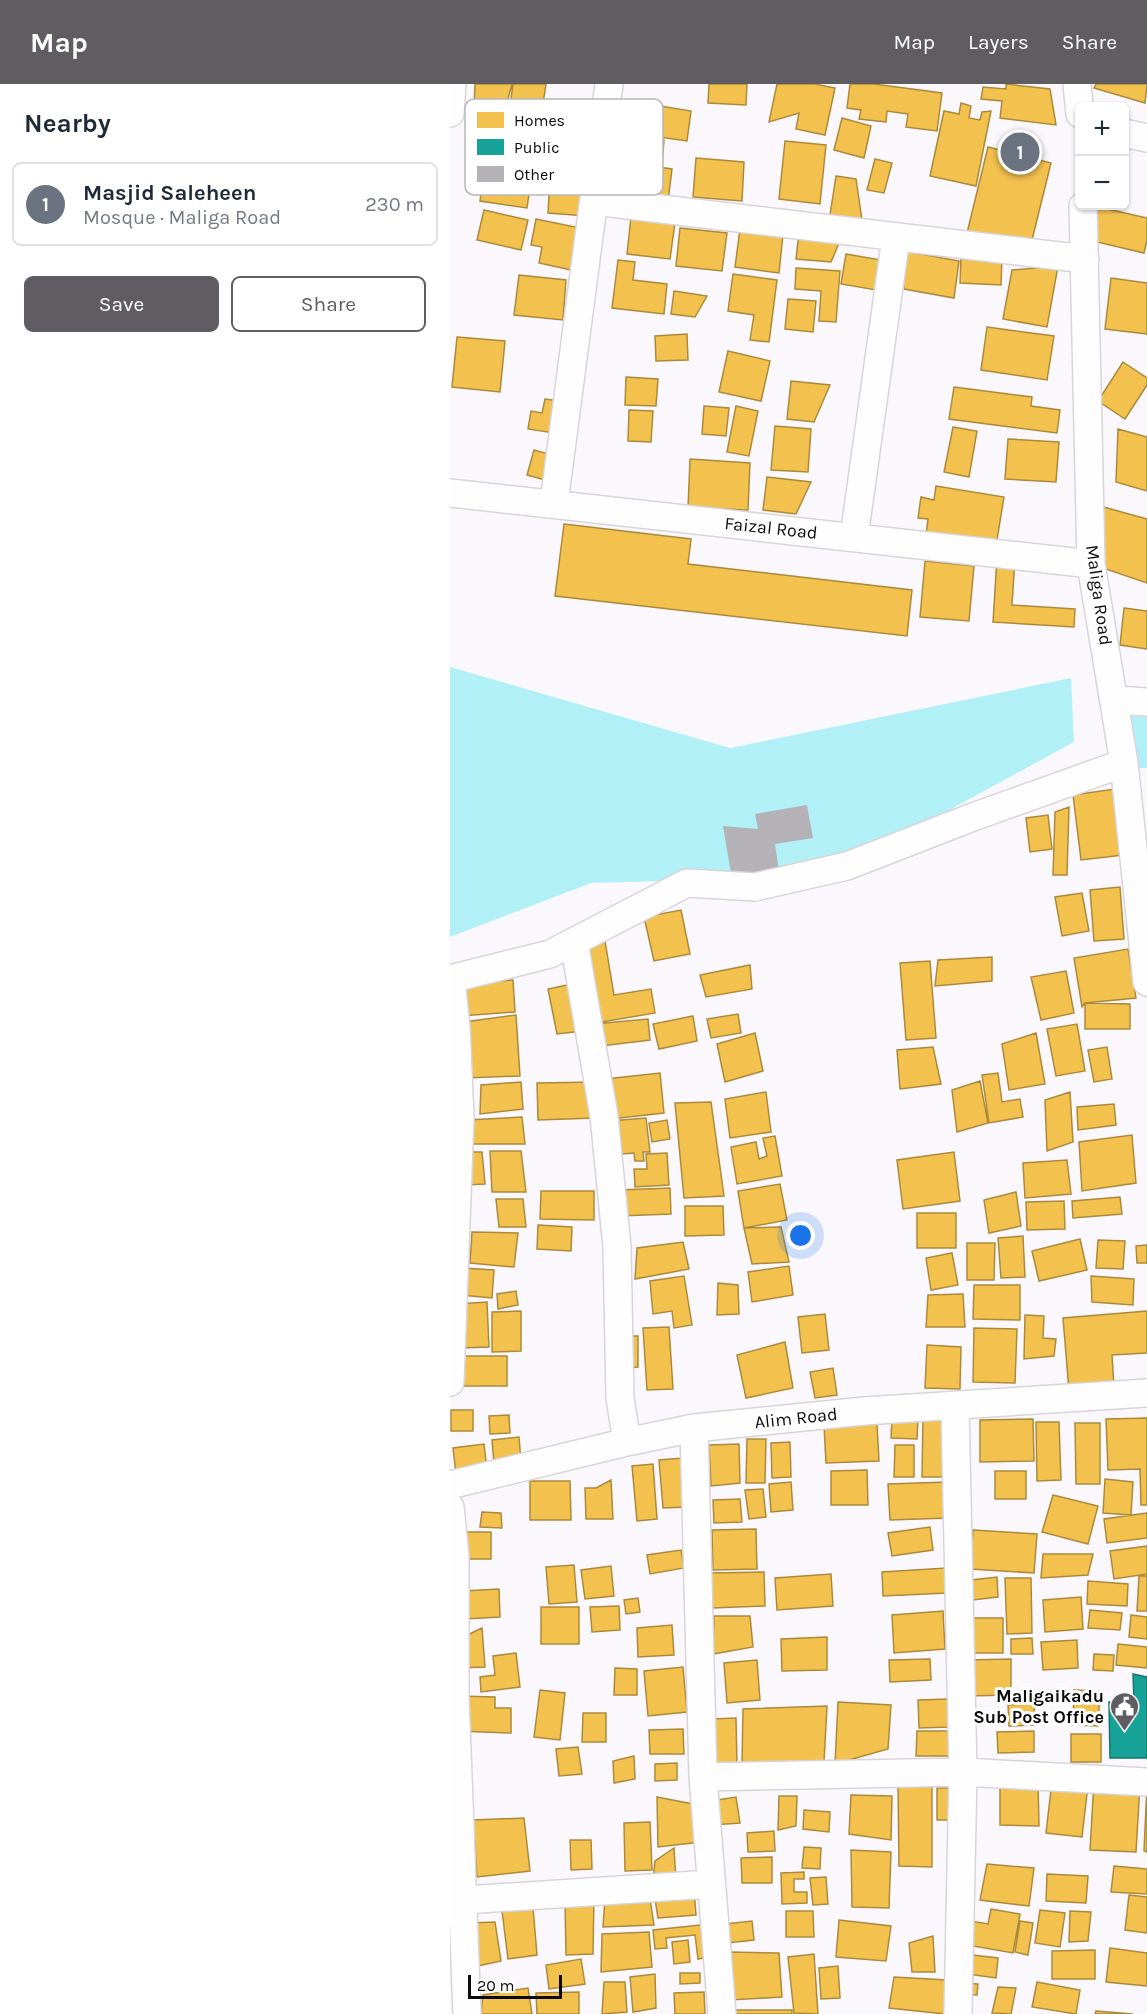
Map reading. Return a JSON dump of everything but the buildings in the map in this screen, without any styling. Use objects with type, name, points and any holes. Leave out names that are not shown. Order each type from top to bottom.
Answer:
[{"type":"street","points":[[450,113],[452,84]]},
{"type":"street","points":[[607,99],[609,84]]},
{"type":"street","points":[[1077,84],[1079,102]]},
{"type":"street","points":[[1129,135],[1147,138]]},
{"type":"street","points":[[554,503],[595,195]]},
{"type":"street","points":[[594,201],[1085,259]]},
{"type":"street","name":"Maliga Road","points":[[1083,210],[1091,564],[1115,700],[1132,770],[1147,982]]},
{"type":"street","points":[[854,537],[896,237]]},
{"type":"street","name":"Faizal Road","points":[[450,493],[1091,564]]},
{"type":"street","points":[[1115,700],[1147,702]]},
{"type":"street","points":[[450,1382],[460,1117],[456,1027],[451,979],[550,954],[687,883],[755,887],[847,866],[973,817],[1132,770]]},
{"type":"street","points":[[574,942],[604,1116],[617,1247],[620,1398],[627,1442]]},
{"type":"street","name":"Alim Road","points":[[450,1485],[694,1428],[864,1412],[1147,1393]]},
{"type":"street","points":[[955,1406],[963,1772],[958,2014]]},
{"type":"street","points":[[694,1428],[703,1778],[722,2014]]},
{"type":"street","points":[[450,1507],[455,1556],[456,1901],[467,2014]]},
{"type":"street","points":[[703,1778],[963,1772],[1147,1782]]},
{"type":"street","points":[[456,1901],[711,1884]]},
{"type":"water","points":[[450,667],[730,748],[1071,678],[1074,742],[847,866],[732,879],[591,883],[450,937]]},
{"type":"water","points":[[1115,700],[1147,702],[1147,768],[1129,768]]},
{"type":"place","name":"Masjid Saleheen","points":[[1020,152]]},
{"type":"place","name":"Maligaikadu Sub Post Office","points":[[1125,1732]]}]
